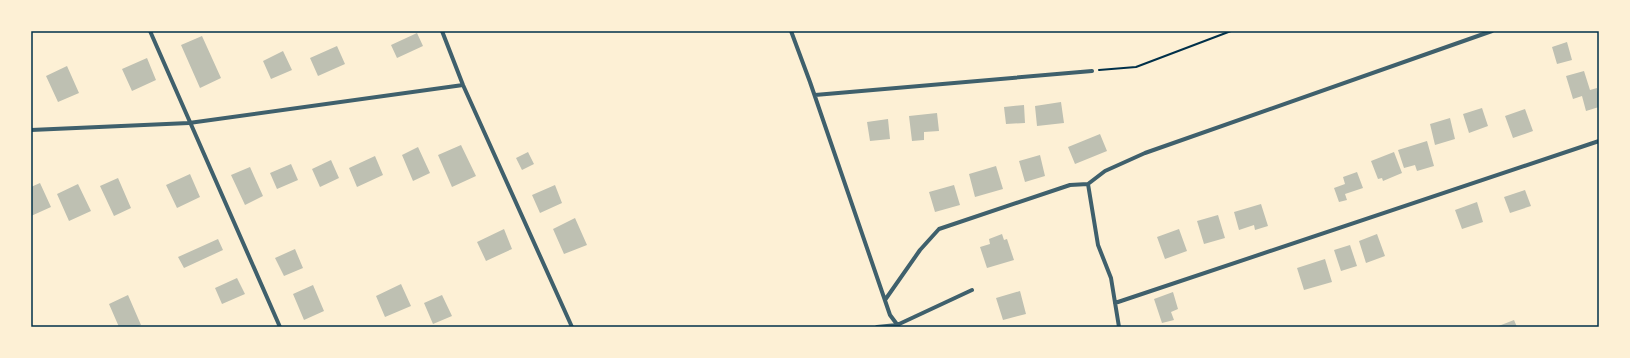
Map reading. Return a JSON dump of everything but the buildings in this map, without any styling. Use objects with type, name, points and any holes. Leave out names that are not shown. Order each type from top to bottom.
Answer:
[{"type":"street","points":[[150,31],[280,327]]},
{"type":"street","points":[[442,31],[463,85],[572,327]]},
{"type":"street","points":[[791,31],[815,95],[890,315],[898,326]]},
{"type":"street","points":[[885,300],[920,250],[939,229],[1070,185],[1088,184],[1105,171],[1146,153],[1492,31]]},
{"type":"street","points":[[815,95],[1092,71]]},
{"type":"street","points":[[31,130],[190,123],[463,85]]},
{"type":"street","points":[[1115,304],[1599,140]]},
{"type":"street","points":[[1088,184],[1098,245],[1111,278],[1119,327]]},
{"type":"street","points":[[877,327],[898,326],[972,290]]},
{"type":"path","points":[[1092,71],[1136,67],[1231,31]]}]
